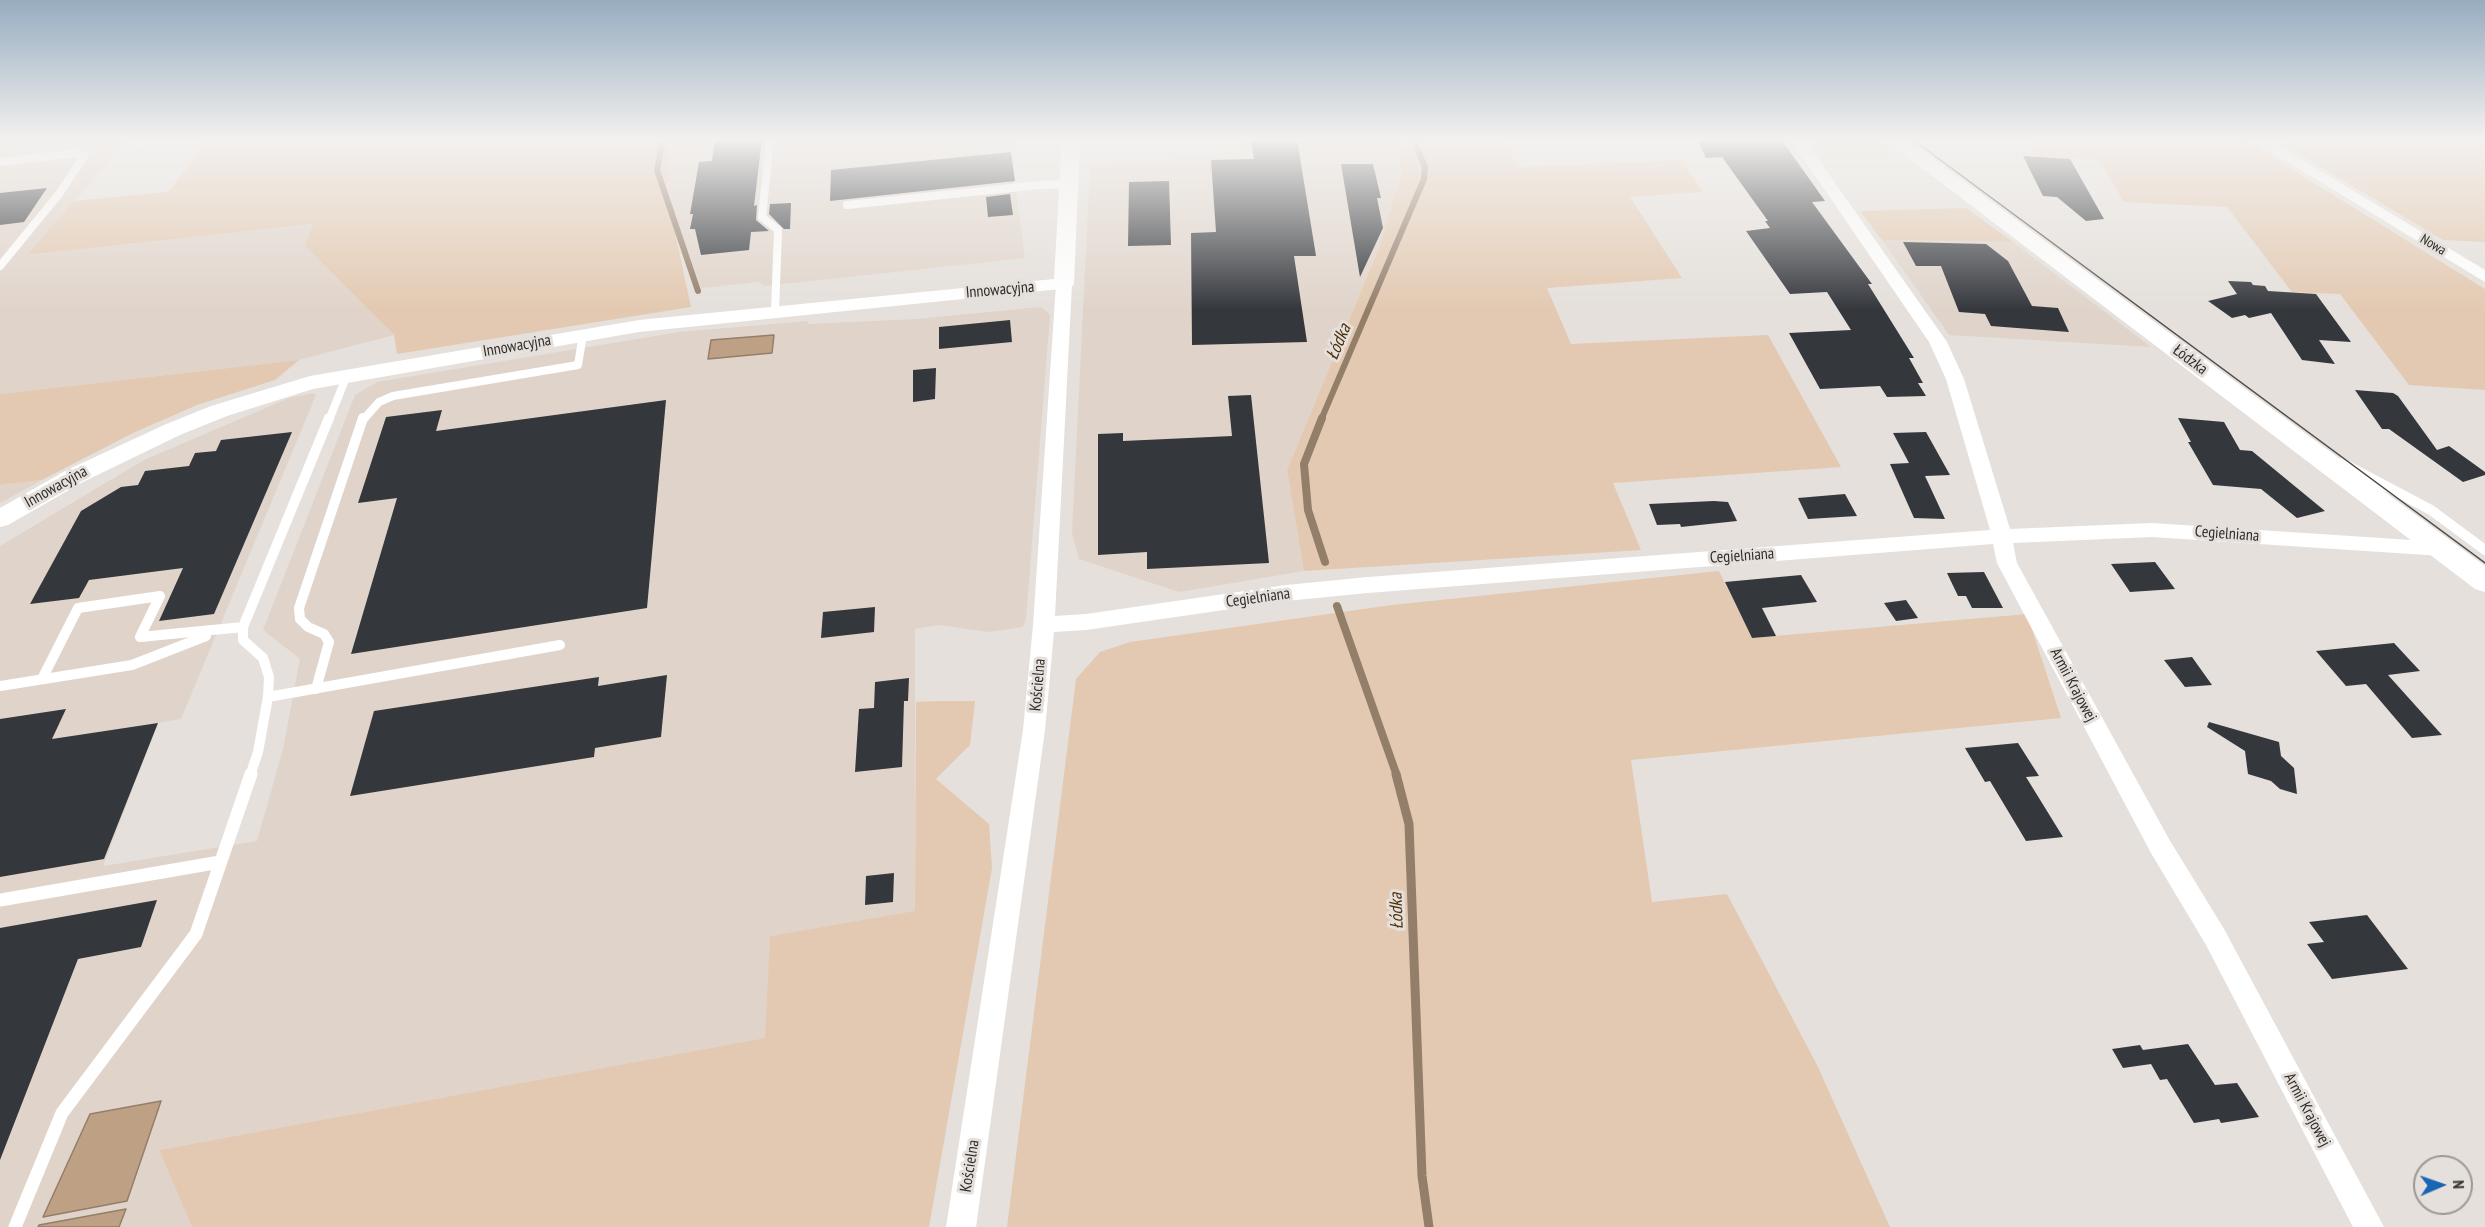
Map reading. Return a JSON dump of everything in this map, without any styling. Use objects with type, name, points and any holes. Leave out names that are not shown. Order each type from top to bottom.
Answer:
[{"type":"main road","name":"Łódzka","points":[[1970,196],[2485,581]]},
{"type":"street","name":"Kościelna","points":[[961,1227],[1022,821],[1044,625],[1068,196]]},
{"type":"street","name":"Armii Krajowej","points":[[1837,196],[1938,342],[1955,379],[2002,536],[2007,563],[2160,846],[2215,937],[2369,1227]]},
{"type":"street","name":"Nowa","points":[[2352,196],[2485,277]]},
{"type":"street","name":"Innowacyjna","points":[[0,519],[75,476],[171,430],[271,393],[347,375],[583,334],[775,311],[1064,284]]},
{"type":"street","name":"Cegielniana","points":[[1044,625],[1086,622],[1286,593],[1368,585],[2002,536],[2152,530],[2442,549]]},
{"type":"lane","points":[[0,266],[57,196]]},
{"type":"lane","points":[[764,196],[762,217],[778,230],[775,311]]},
{"type":"lane","points":[[847,205],[931,196]]},
{"type":"lane","points":[[316,689],[329,642],[324,634],[308,627],[300,619],[299,609],[364,416],[379,402],[393,396],[578,365],[583,334]]},
{"type":"lane","points":[[15,1227],[62,1113],[196,934],[258,752],[268,697],[269,677],[263,658],[243,640],[243,627],[347,375]]},
{"type":"lane","points":[[2296,440],[2415,500],[2485,550]]},
{"type":"lane","points":[[42,679],[78,608],[159,596],[140,637],[243,627]]},
{"type":"lane","points":[[0,686],[132,665],[218,631]]},
{"type":"lane","points":[[268,697],[560,645]]},
{"type":"lane","points":[[0,900],[220,862]]},
{"type":"shaded area","points":[[0,196],[78,196],[28,255],[314,224],[305,246],[394,335],[299,360],[0,394]]},
{"type":"shaded area","points":[[124,196],[667,196],[691,307],[397,354],[394,335],[305,246],[313,224],[27,255],[74,201]]},
{"type":"shaded area","points":[[667,196],[1017,196],[1025,258],[765,286],[759,282],[701,288]]},
{"type":"shaded area","points":[[1089,196],[1394,196],[1379,248],[1287,470],[1304,571],[1179,592],[1079,559],[1072,533]]},
{"type":"shaded area","points":[[1394,196],[1641,196],[1630,197],[1682,278],[1547,288],[1571,344],[1768,335],[1841,467],[1613,483],[1641,550],[1304,571],[1287,470],[1379,248]]},
{"type":"shaded area","points":[[2121,196],[2335,196],[2485,289],[2485,390],[2409,385],[2340,294],[2292,292],[2227,207],[2124,202]]},
{"type":"shaded area","points":[[2370,196],[2485,196],[2485,242],[2443,240]]},
{"type":"shaded area","points":[[1966,208],[2013,242],[1882,240],[1860,211]]},
{"type":"shaded area","points":[[1882,240],[2013,242],[2151,347],[1949,335]]},
{"type":"shaded area","points":[[1041,307],[1050,315],[1026,619],[1023,627],[989,632],[938,625],[915,629],[915,912],[770,936],[766,1038],[159,1150],[192,1227],[0,1227],[0,546],[144,460],[289,398],[314,393],[316,395],[181,719],[158,723],[103,866],[257,841],[283,749],[300,659],[263,630],[355,395],[377,382],[679,332],[808,321],[808,324],[916,319]]},
{"type":"shaded area","points":[[774,335],[772,353],[708,359],[711,340]]},
{"type":"shaded area","points":[[299,360],[275,380],[197,405],[133,433],[42,480],[0,485],[0,394]]},
{"type":"shaded area","points":[[42,480],[4,501],[0,503],[0,485]]},
{"type":"shaded area","points":[[1719,571],[1752,638],[2027,614],[2061,718],[1631,760],[1652,902],[1727,894],[1817,1065],[1890,1227],[1007,1227],[1076,679],[1100,652],[1130,642],[1392,605]]},
{"type":"shaded area","points":[[975,701],[970,745],[936,779],[989,824],[992,868],[929,1227],[192,1227],[159,1150],[765,1038],[770,936],[915,911],[916,702]]},
{"type":"shaded area","points":[[161,1101],[127,1201],[43,1217],[90,1114]]},
{"type":"shaded area","points":[[126,1209],[119,1227],[38,1227],[39,1225]]},
{"type":"building","points":[[0,196],[41,196],[24,222],[0,225]]},
{"type":"building","points":[[693,196],[755,196],[756,220],[769,231],[751,232],[749,250],[701,255],[695,229],[690,229],[693,214],[690,214]]},
{"type":"building","points":[[830,196],[874,196],[830,201]]},
{"type":"building","points":[[1010,196],[1013,215],[988,217],[986,197]]},
{"type":"building","points":[[1129,196],[1169,196],[1171,245],[1128,246]]},
{"type":"building","points":[[1214,196],[1306,196],[1316,256],[1294,256],[1307,342],[1192,345],[1191,233],[1216,232]]},
{"type":"building","points":[[1346,196],[1381,196],[1377,198],[1383,228],[1360,277]]},
{"type":"building","points":[[1750,196],[1822,196],[1825,201],[1812,202],[1872,284],[1868,284],[1914,358],[1909,358],[1923,383],[1918,383],[1926,396],[1887,397],[1880,386],[1820,389],[1789,333],[1851,330],[1827,292],[1790,294],[1746,231],[1770,228],[1765,221],[1768,221]]},
{"type":"building","points":[[2047,196],[2091,196],[2104,219],[2086,221],[2057,197]]},
{"type":"building","points":[[791,203],[790,229],[784,229],[769,214],[770,204]]},
{"type":"building","points":[[1903,242],[1986,244],[2008,261],[2032,306],[2058,308],[2069,332],[1991,326],[1985,314],[1959,312],[1941,266],[1916,266]]},
{"type":"building","points":[[2228,281],[2251,282],[2253,285],[2265,286],[2268,291],[2316,294],[2351,342],[2319,340],[2335,364],[2302,360],[2271,313],[2249,318],[2245,315],[2232,318],[2208,301],[2237,294]]},
{"type":"building","points":[[1010,320],[1012,342],[939,349],[939,327]]},
{"type":"building","points":[[936,368],[935,399],[913,402],[913,370]]},
{"type":"building","points":[[2355,390],[2393,393],[2398,396],[2437,450],[2449,446],[2485,472],[2485,475],[2463,482],[2389,429],[2382,429]]},
{"type":"building","points":[[1251,395],[1269,563],[1147,569],[1147,552],[1098,555],[1098,434],[1123,433],[1123,441],[1232,436],[1228,396]]},
{"type":"building","points":[[666,400],[647,608],[351,654],[397,498],[358,503],[386,417],[442,410],[436,431]]},
{"type":"building","points":[[2178,418],[2224,422],[2240,450],[2252,451],[2325,511],[2297,518],[2261,489],[2213,485],[2188,442],[2191,442]]},
{"type":"building","points":[[292,432],[214,614],[159,621],[183,568],[89,580],[79,598],[30,604],[81,511],[121,487],[138,485],[145,471],[189,466],[195,453],[216,451],[221,440]]},
{"type":"building","points":[[1926,432],[1950,475],[1925,476],[1945,519],[1914,518],[1890,464],[1909,463],[1893,433]]},
{"type":"building","points":[[1845,494],[1857,516],[1808,519],[1798,498]]},
{"type":"building","points":[[1728,502],[1737,521],[1681,527],[1680,524],[1657,525],[1649,504]]},
{"type":"building","points":[[2155,562],[2175,589],[2130,592],[2111,564]]},
{"type":"building","points":[[1984,572],[2003,608],[1972,608],[1966,596],[1958,596],[1947,573]]},
{"type":"building","points":[[1801,575],[1817,602],[1762,608],[1776,636],[1752,638],[1725,582]]},
{"type":"building","points":[[1906,600],[1918,618],[1896,621],[1884,603]]},
{"type":"building","points":[[875,607],[874,632],[821,638],[823,612]]},
{"type":"building","points":[[2394,643],[2420,671],[2388,675],[2442,735],[2412,738],[2366,684],[2346,686],[2316,651]]},
{"type":"building","points":[[2192,657],[2212,685],[2185,687],[2164,660]]},
{"type":"building","points":[[667,675],[661,737],[595,748],[594,757],[350,796],[374,711],[599,677],[598,686]]},
{"type":"building","points":[[909,678],[908,701],[904,701],[902,767],[855,772],[859,709],[874,708],[875,682]]},
{"type":"building","points":[[66,709],[52,739],[158,723],[104,859],[0,877],[0,719]]},
{"type":"building","points":[[2209,722],[2279,742],[2281,756],[2294,768],[2297,794],[2280,789],[2271,781],[2248,774],[2245,751],[2207,727]]},
{"type":"building","points":[[2018,743],[2039,776],[2026,777],[2063,837],[2026,841],[1990,781],[1985,782],[1965,748]]},
{"type":"building","points":[[894,873],[893,902],[865,905],[866,876]]},
{"type":"building","points":[[157,900],[141,947],[78,959],[0,1160],[0,928]]},
{"type":"building","points":[[2367,915],[2408,969],[2332,979],[2307,944],[2324,942],[2309,922]]},
{"type":"building","points":[[2188,1044],[2215,1085],[2237,1083],[2259,1117],[2221,1123],[2219,1119],[2194,1123],[2167,1079],[2160,1080],[2151,1064],[2123,1068],[2112,1049],[2140,1045],[2143,1050]]},
{"type":"waterway","points":[[666,196],[698,291]]},
{"type":"waterway","name":"Łódka","points":[[1321,420],[1417,196]]},
{"type":"waterway","name":"Łódka","points":[[1322,418],[1304,464],[1308,510],[1325,562]]},
{"type":"waterway","name":"Łódka","points":[[1337,606],[1397,776]]},
{"type":"waterway","name":"Łódka","points":[[1396,774],[1409,824],[1422,1176],[1429,1227]]},
{"type":"tram line","points":[[1989,196],[2485,563]]}]
